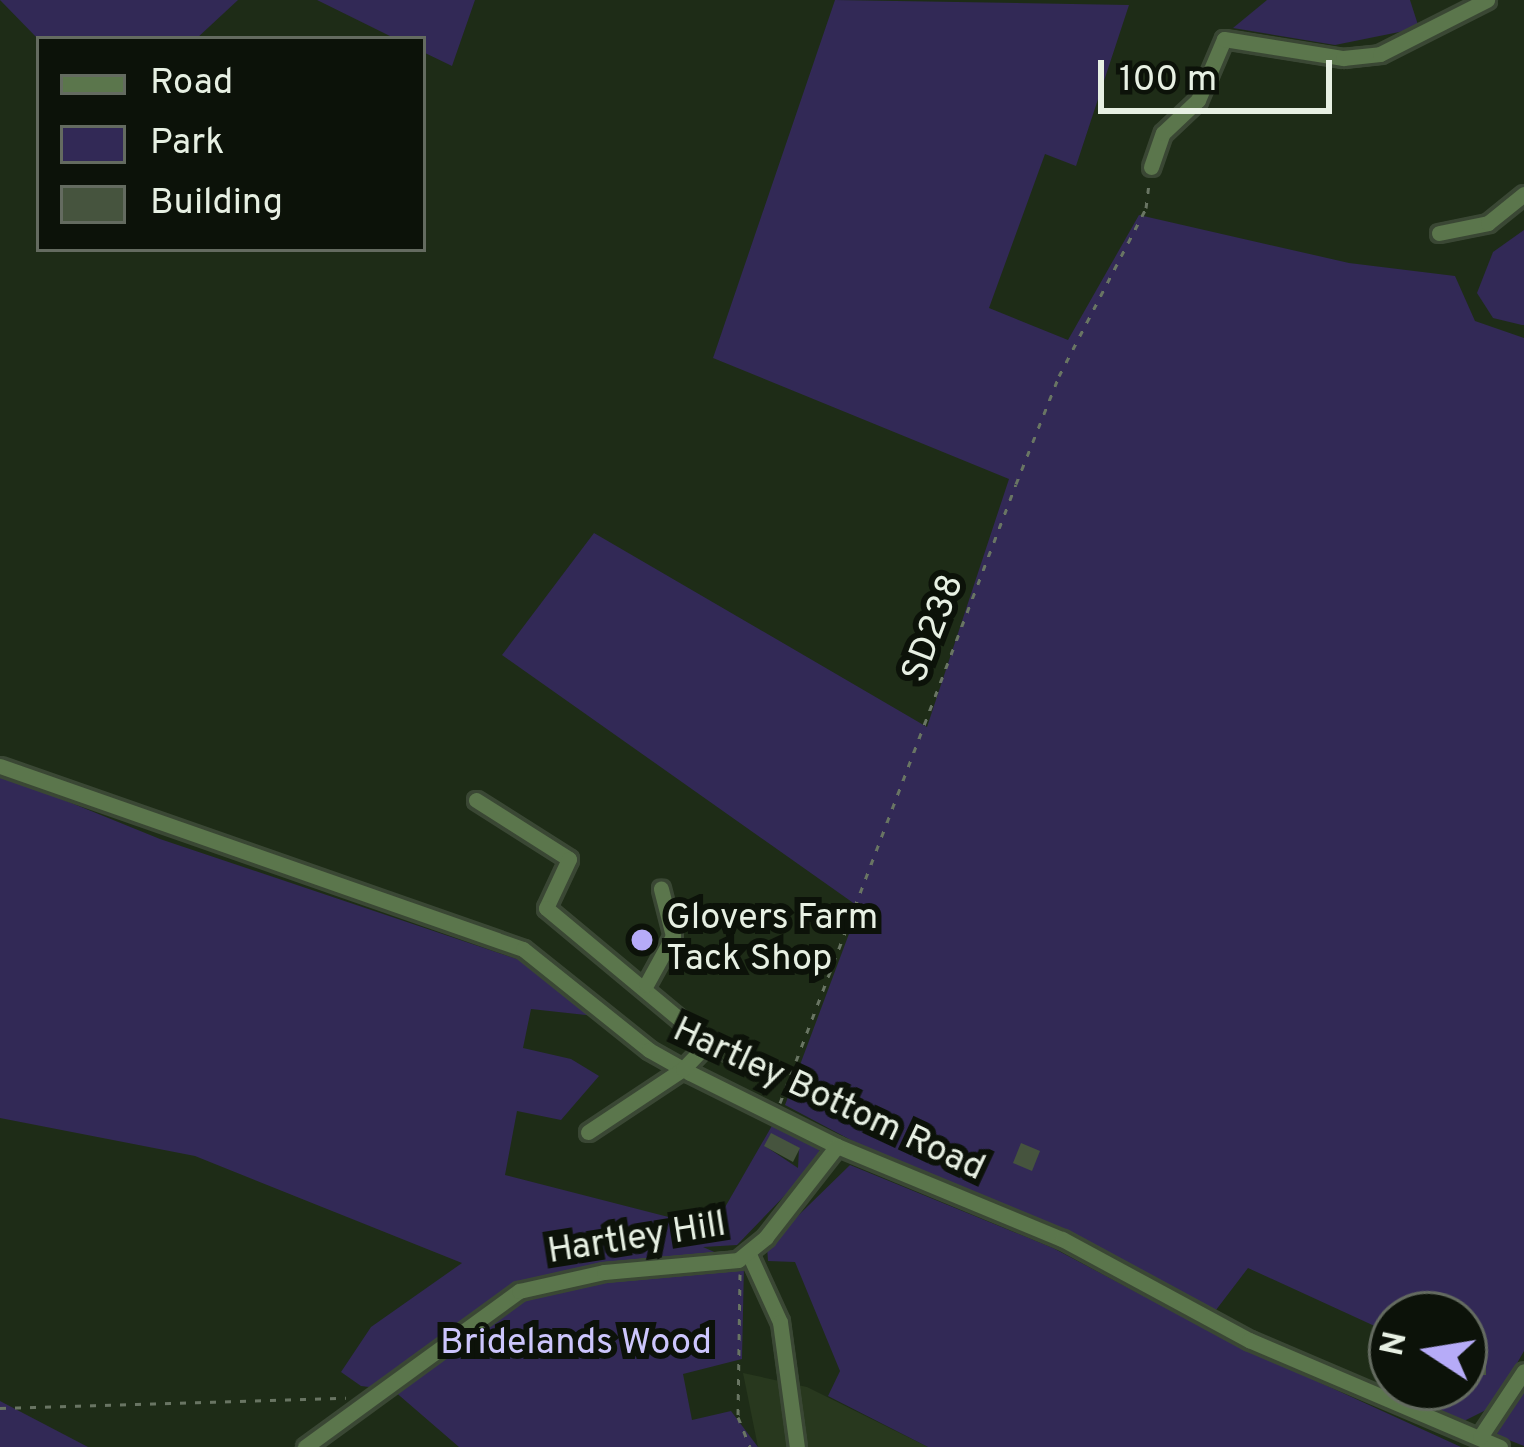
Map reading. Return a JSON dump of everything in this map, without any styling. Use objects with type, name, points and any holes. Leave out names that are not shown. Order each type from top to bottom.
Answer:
[{"type":"street","points":[[1151,167],[1163,133],[1198,100],[1224,39],[1283,52],[1380,54],[1487,0]]},
{"type":"street","points":[[1439,233],[1488,223],[1524,194]]},
{"type":"street","name":"Hartley Bottom Road","points":[[0,766],[523,949],[683,1069],[837,1145],[1062,1239],[1249,1340],[1500,1447]]},
{"type":"street","points":[[476,800],[569,859],[547,908],[646,985],[708,1042],[755,1065]]},
{"type":"street","points":[[646,985],[673,936],[662,889]]},
{"type":"street","points":[[588,1132],[683,1069],[708,1042]]},
{"type":"street","name":"Hartley Hill","points":[[305,1447],[519,1291],[604,1272],[743,1256],[837,1145]]},
{"type":"street","points":[[743,1256],[780,1322],[800,1446]]},
{"type":"street","points":[[1480,1437],[1524,1371]]},
{"type":"path","name":"SD238","points":[[776,1115],[1051,398],[1146,208],[1151,167]]},
{"type":"path","points":[[743,1256],[738,1417],[750,1447]]},
{"type":"path","points":[[0,1408],[362,1402]]},
{"type":"shaded area","points":[[743,1373],[807,1387],[928,1447],[758,1447]]},
{"type":"green space","points":[[0,0],[238,0],[199,36],[36,37]]},
{"type":"green space","points":[[317,0],[475,0],[452,66],[426,53],[426,36],[390,36]]},
{"type":"green space","points":[[835,0],[1129,5],[1076,166],[1045,154],[989,308],[1068,340],[1139,215],[1349,263],[1455,276],[1475,321],[1524,338],[1524,1351],[1492,1407],[1488,1409],[1488,1291],[1368,1291],[1368,1323],[1248,1268],[1216,1310],[1083,1242],[926,1180],[785,1105],[859,907],[502,655],[594,533],[927,727],[1009,479],[713,358]]},
{"type":"green space","points":[[1267,0],[1410,0],[1419,28],[1335,45],[1233,28]]},
{"type":"green space","points":[[1524,230],[1522,325],[1493,318],[1477,293],[1493,252]]},
{"type":"green space","name":"Bridelands Wood","points":[[0,774],[160,839],[523,961],[595,1016],[531,1009],[523,1048],[571,1059],[599,1076],[561,1120],[517,1111],[505,1175],[688,1222],[709,1235],[773,1124],[818,1146],[821,1158],[737,1245],[703,1247],[744,1265],[742,1359],[683,1374],[692,1420],[731,1411],[758,1447],[459,1447],[393,1390],[361,1386],[341,1372],[371,1327],[462,1263],[195,1156],[0,1118]],"holes":[[[771,1134],[799,1148],[798,1168],[765,1146]]]},
{"type":"green space","points":[[850,1165],[1053,1248],[1227,1340],[1368,1404],[1368,1411],[1382,1411],[1461,1447],[928,1447],[828,1396],[840,1371],[795,1262],[768,1261],[767,1246]]},
{"type":"green space","points":[[1524,1390],[1524,1446],[1496,1435]]},
{"type":"green space","points":[[0,1401],[88,1447],[0,1447]]},
{"type":"green space","points":[[1442,1411],[1484,1411],[1464,1421]]},
{"type":"building","points":[[771,1133],[800,1148],[793,1162],[764,1146]]},
{"type":"building","points":[[1021,1143],[1040,1151],[1032,1171],[1013,1163]]},
{"type":"place","name":"Glovers Farm Tack Shop","points":[[642,940]]}]
